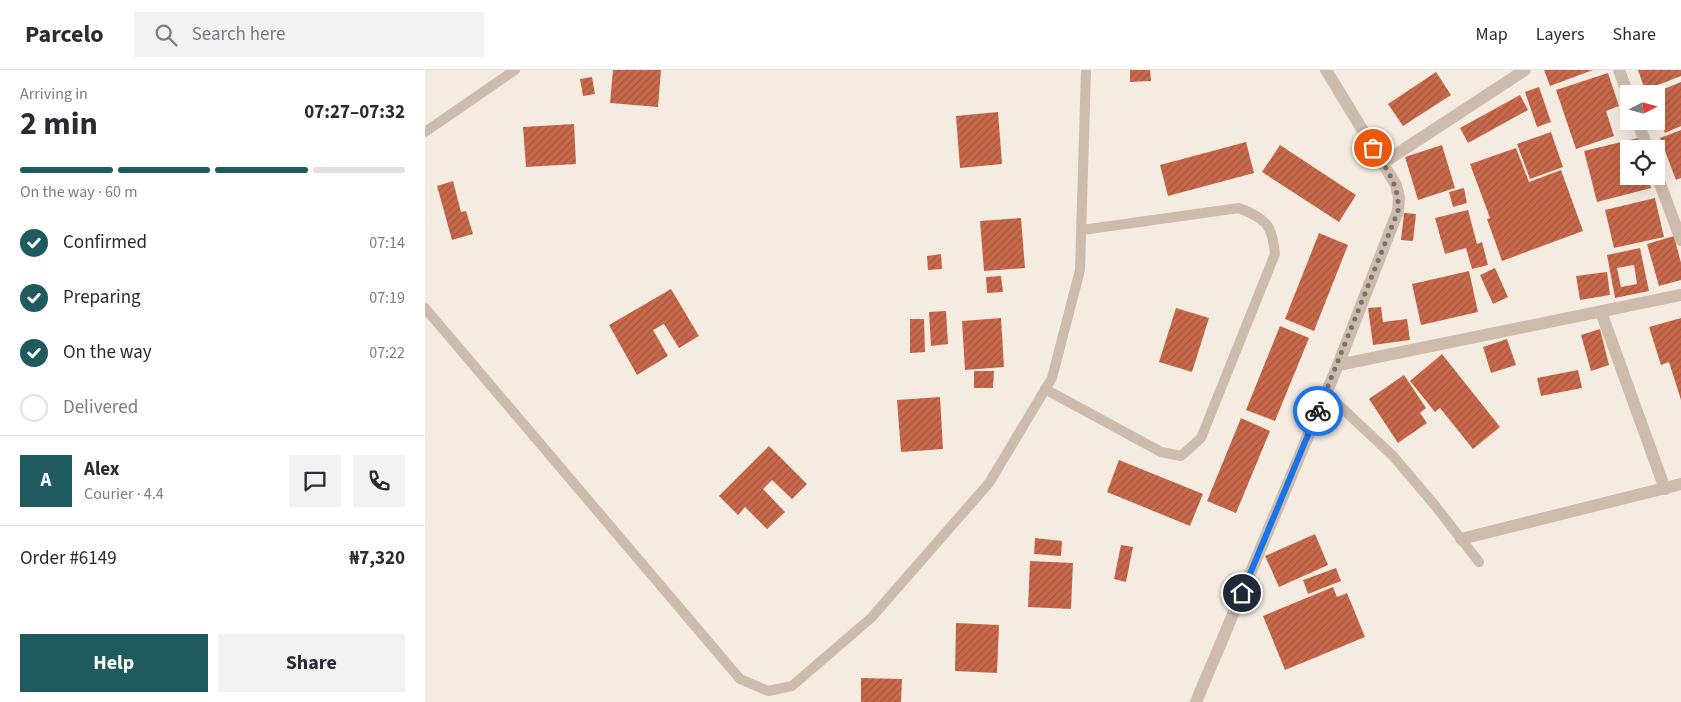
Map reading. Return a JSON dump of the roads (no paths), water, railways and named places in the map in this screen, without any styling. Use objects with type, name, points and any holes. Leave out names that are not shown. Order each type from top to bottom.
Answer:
[{"type":"street","points":[[1196,702],[1338,365],[1398,211],[1399,198],[1396,185],[1326,70]]},
{"type":"street","points":[[1383,164],[1525,70]]},
{"type":"street","points":[[1619,70],[1624,85]]},
{"type":"street","points":[[1660,185],[1681,240]]},
{"type":"street","points":[[1338,365],[1681,295]]},
{"type":"street","points":[[1601,312],[1665,489]]},
{"type":"street","points":[[1461,539],[1681,484]]},
{"type":"lane","points":[[425,132],[515,70]]},
{"type":"lane","points":[[425,308],[740,679],[768,691],[792,686],[871,618],[989,483],[1052,378],[1080,270],[1086,70]]},
{"type":"lane","points":[[1045,389],[1161,452],[1181,456],[1201,438],[1275,254],[1273,232],[1259,216],[1239,208],[1082,230]]},
{"type":"lane","points":[[1326,393],[1393,456],[1479,562]]}]
